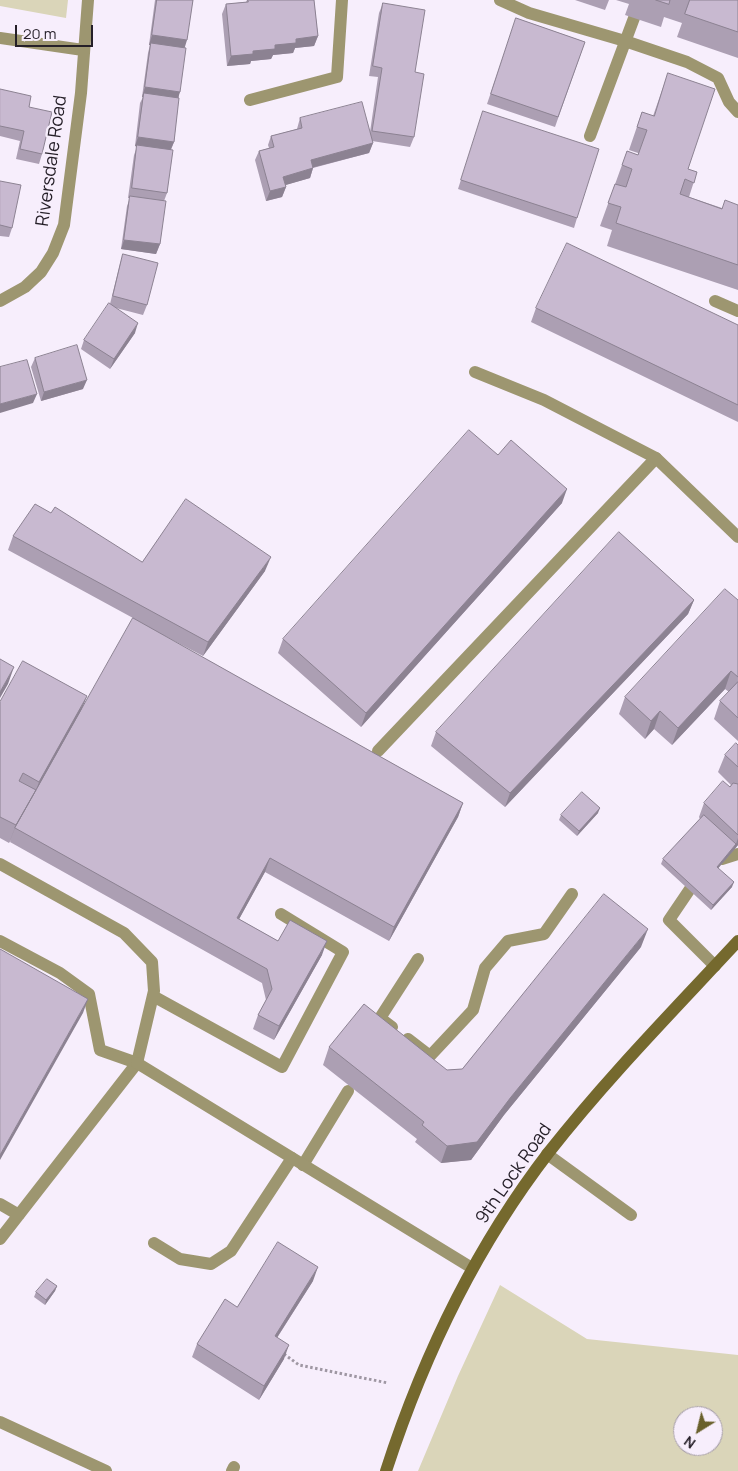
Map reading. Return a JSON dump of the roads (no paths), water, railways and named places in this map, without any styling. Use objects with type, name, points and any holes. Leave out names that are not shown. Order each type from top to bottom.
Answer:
[{"type":"street","name":"Riversdale Road","points":[[0,301],[25,287],[41,272],[53,253],[64,225],[81,93],[88,0]]},
{"type":"street","points":[[250,100],[337,77],[342,0]]},
{"type":"street","points":[[500,0],[529,13],[625,41],[687,62],[718,78],[729,102],[738,112]]},
{"type":"street","points":[[590,136],[634,18]]},
{"type":"street","points":[[0,38],[83,50]]},
{"type":"street","points":[[715,301],[738,311]]},
{"type":"street","points":[[475,372],[544,400],[656,458],[738,537]]},
{"type":"street","points":[[378,751],[656,458]]},
{"type":"street","points":[[722,859],[738,854]]},
{"type":"street","points":[[0,864],[124,933],[152,962],[154,991],[137,1063],[0,1239]]},
{"type":"street","points":[[690,890],[669,920],[715,966]]},
{"type":"street","points":[[418,959],[380,1018],[386,1031],[430,1056],[473,1010],[484,968],[508,941],[544,934],[572,894]]},
{"type":"street","points":[[153,996],[282,1067],[343,952],[281,914]]},
{"type":"street","points":[[0,941],[60,973],[89,994],[100,1050],[137,1063],[472,1268]]},
{"type":"street","name":"9th Lock Road","points":[[386,1471],[418,1381],[444,1322],[472,1268],[501,1221],[547,1154],[578,1115],[738,941]]},
{"type":"street","points":[[154,1243],[180,1259],[211,1264],[231,1251],[348,1091]]},
{"type":"street","points":[[547,1154],[631,1215]]},
{"type":"street","points":[[0,1204],[18,1215]]},
{"type":"street","points":[[0,1422],[106,1471]]}]
